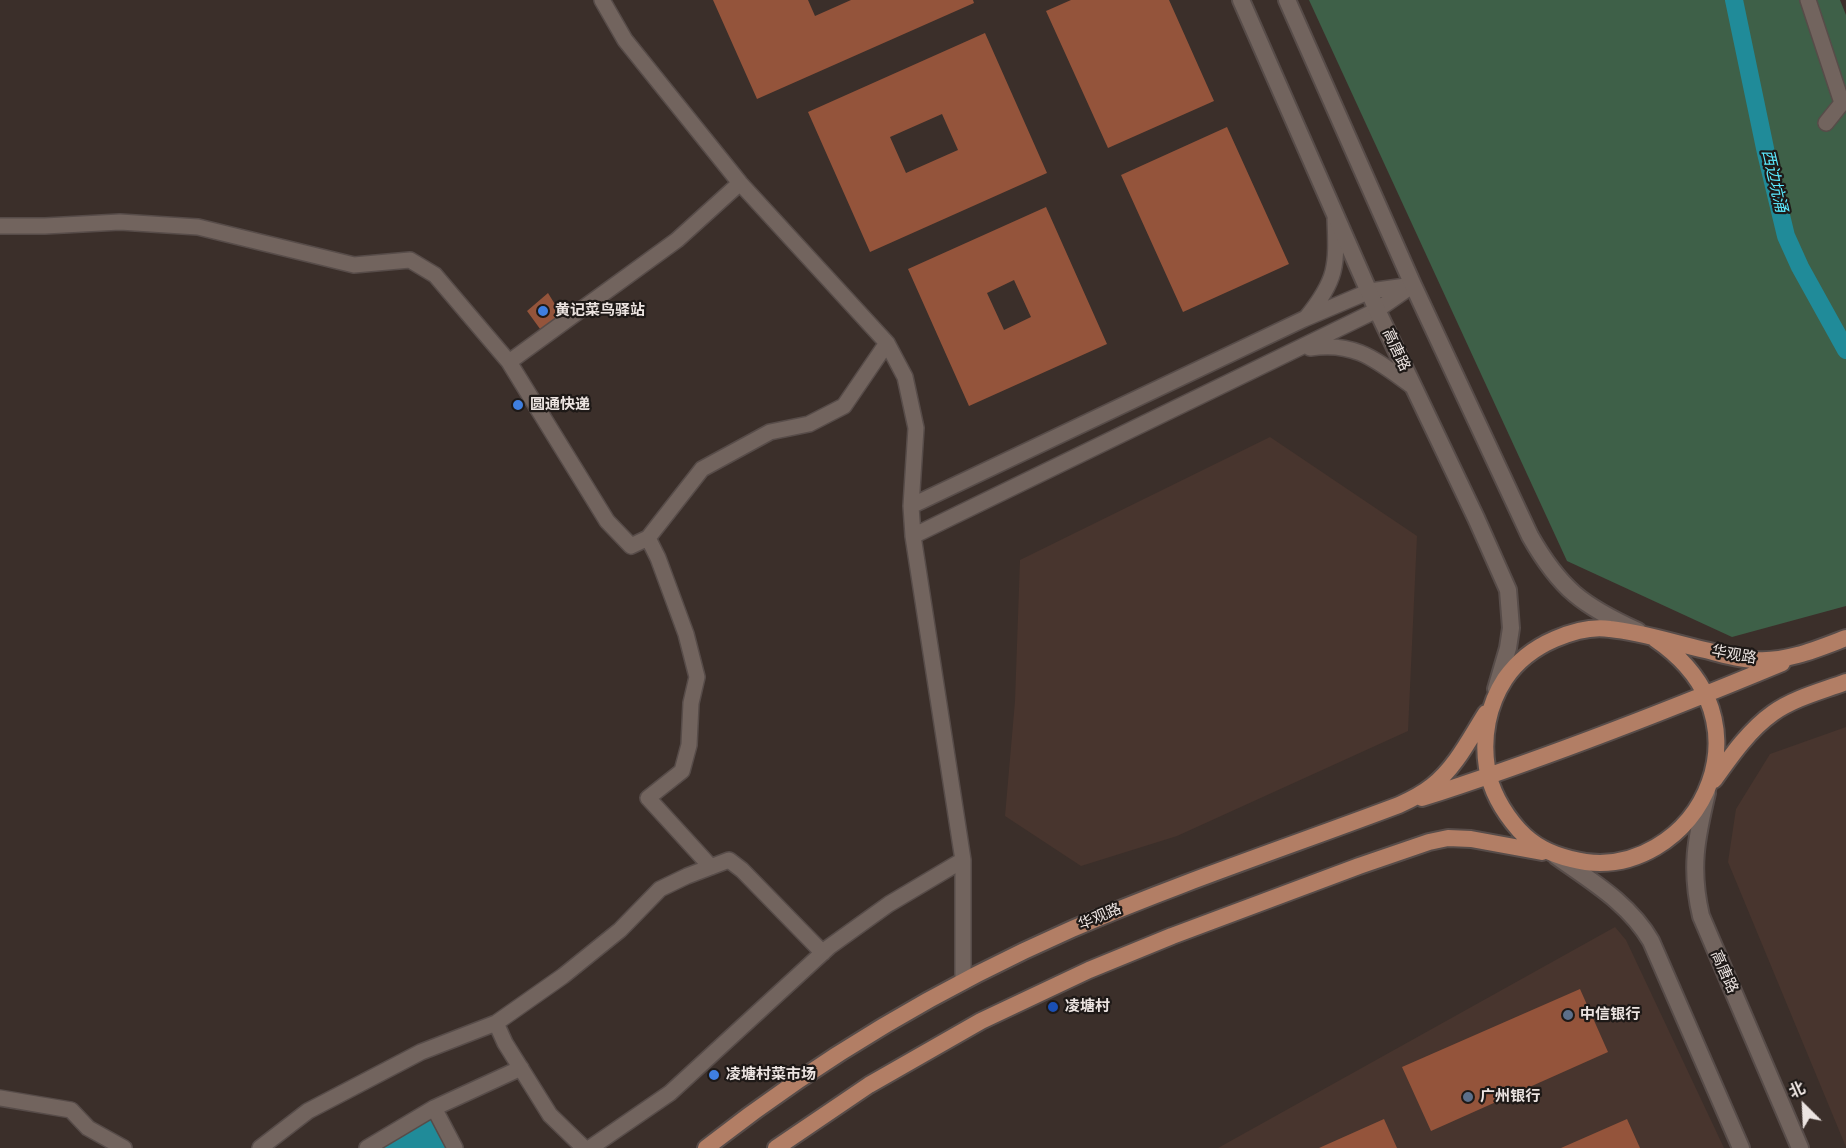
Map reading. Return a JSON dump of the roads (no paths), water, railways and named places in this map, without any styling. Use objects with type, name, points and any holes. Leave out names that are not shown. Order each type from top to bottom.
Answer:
[{"type":"main road","name":"华观路","points":[[706,1148],[831,1057],[963,981],[1039,944],[1140,901],[1399,805],[1432,786],[1450,768],[1492,705],[1496,694],[1514,666],[1538,646],[1573,632],[1608,628],[1731,657],[1756,660],[1784,658],[1846,638]]},
{"type":"main road","points":[[1655,639],[1680,658],[1705,695],[1716,736],[1715,760],[1709,788]]},
{"type":"main road","points":[[1399,805],[1489,777],[1705,695],[1808,652]]},
{"type":"main road","points":[[776,1148],[869,1085],[981,1021],[1089,969],[1410,848],[1449,838],[1471,839],[1585,863],[1610,864],[1641,856],[1673,837],[1694,814],[1709,788],[1743,741],[1774,712],[1800,699],[1846,682]]},
{"type":"main road","points":[[1492,705],[1485,738],[1489,777],[1498,800],[1513,823],[1526,837],[1555,855]]},
{"type":"street","points":[[602,0],[625,39],[740,183],[887,343],[905,377],[916,428],[911,506],[913,536],[963,860],[963,981]]},
{"type":"street","name":"高唐路","points":[[1240,0],[1377,310],[1508,590],[1511,627],[1508,648],[1492,705]]},
{"type":"street","points":[[1287,0],[1413,285],[1512,500],[1542,558],[1564,586],[1582,601],[1655,639]]},
{"type":"street","points":[[1808,0],[1842,103],[1826,123]]},
{"type":"street","points":[[509,362],[677,240],[740,183]]},
{"type":"street","points":[[1304,320],[1321,299],[1334,273],[1335,213]]},
{"type":"street","points":[[0,226],[120,222],[198,227],[354,265],[410,260],[435,275],[509,362],[607,521],[631,546],[648,538],[702,469],[770,432],[808,424],[844,406],[887,343]]},
{"type":"street","points":[[911,506],[1304,320],[1370,291],[1413,285]]},
{"type":"street","points":[[913,536],[1296,351],[1377,310],[1413,285]]},
{"type":"street","points":[[1296,351],[1325,346],[1340,346],[1360,351],[1371,356],[1412,386]]},
{"type":"street","points":[[648,538],[658,558],[686,634],[697,677],[691,703],[690,745],[682,771],[648,798],[711,867]]},
{"type":"street","name":"高唐路","points":[[1709,788],[1700,826],[1694,870],[1701,916],[1800,1148]]},
{"type":"street","points":[[1555,855],[1621,903],[1641,923],[1651,941],[1741,1148]]},
{"type":"street","points":[[260,1148],[308,1111],[421,1052],[496,1023],[563,976],[620,930],[660,889],[729,860],[742,870],[822,953]]},
{"type":"street","points":[[590,1148],[670,1093],[822,953],[889,904],[963,860]]},
{"type":"street","points":[[496,1023],[550,1115],[584,1148]]},
{"type":"street","points":[[367,1148],[434,1108],[521,1068]]},
{"type":"street","points":[[0,1098],[70,1110],[88,1128],[124,1148]]},
{"type":"street","points":[[434,1108],[455,1148]]},
{"type":"water","points":[[431,1116],[447,1148],[380,1148]]},
{"type":"waterway","name":"西边坑涌","points":[[1734,0],[1786,236],[1800,267],[1846,350]]},
{"type":"place","name":"黄记菜鸟驿站","points":[[543,311]]},
{"type":"place","name":"圆通快递","points":[[518,405]]},
{"type":"place","name":"凌塘村","points":[[1053,1007]]},
{"type":"place","name":"中信银行","points":[[1568,1015]]},
{"type":"place","name":"凌塘村菜市场","points":[[714,1075]]},
{"type":"place","name":"广州银行","points":[[1468,1097]]}]
